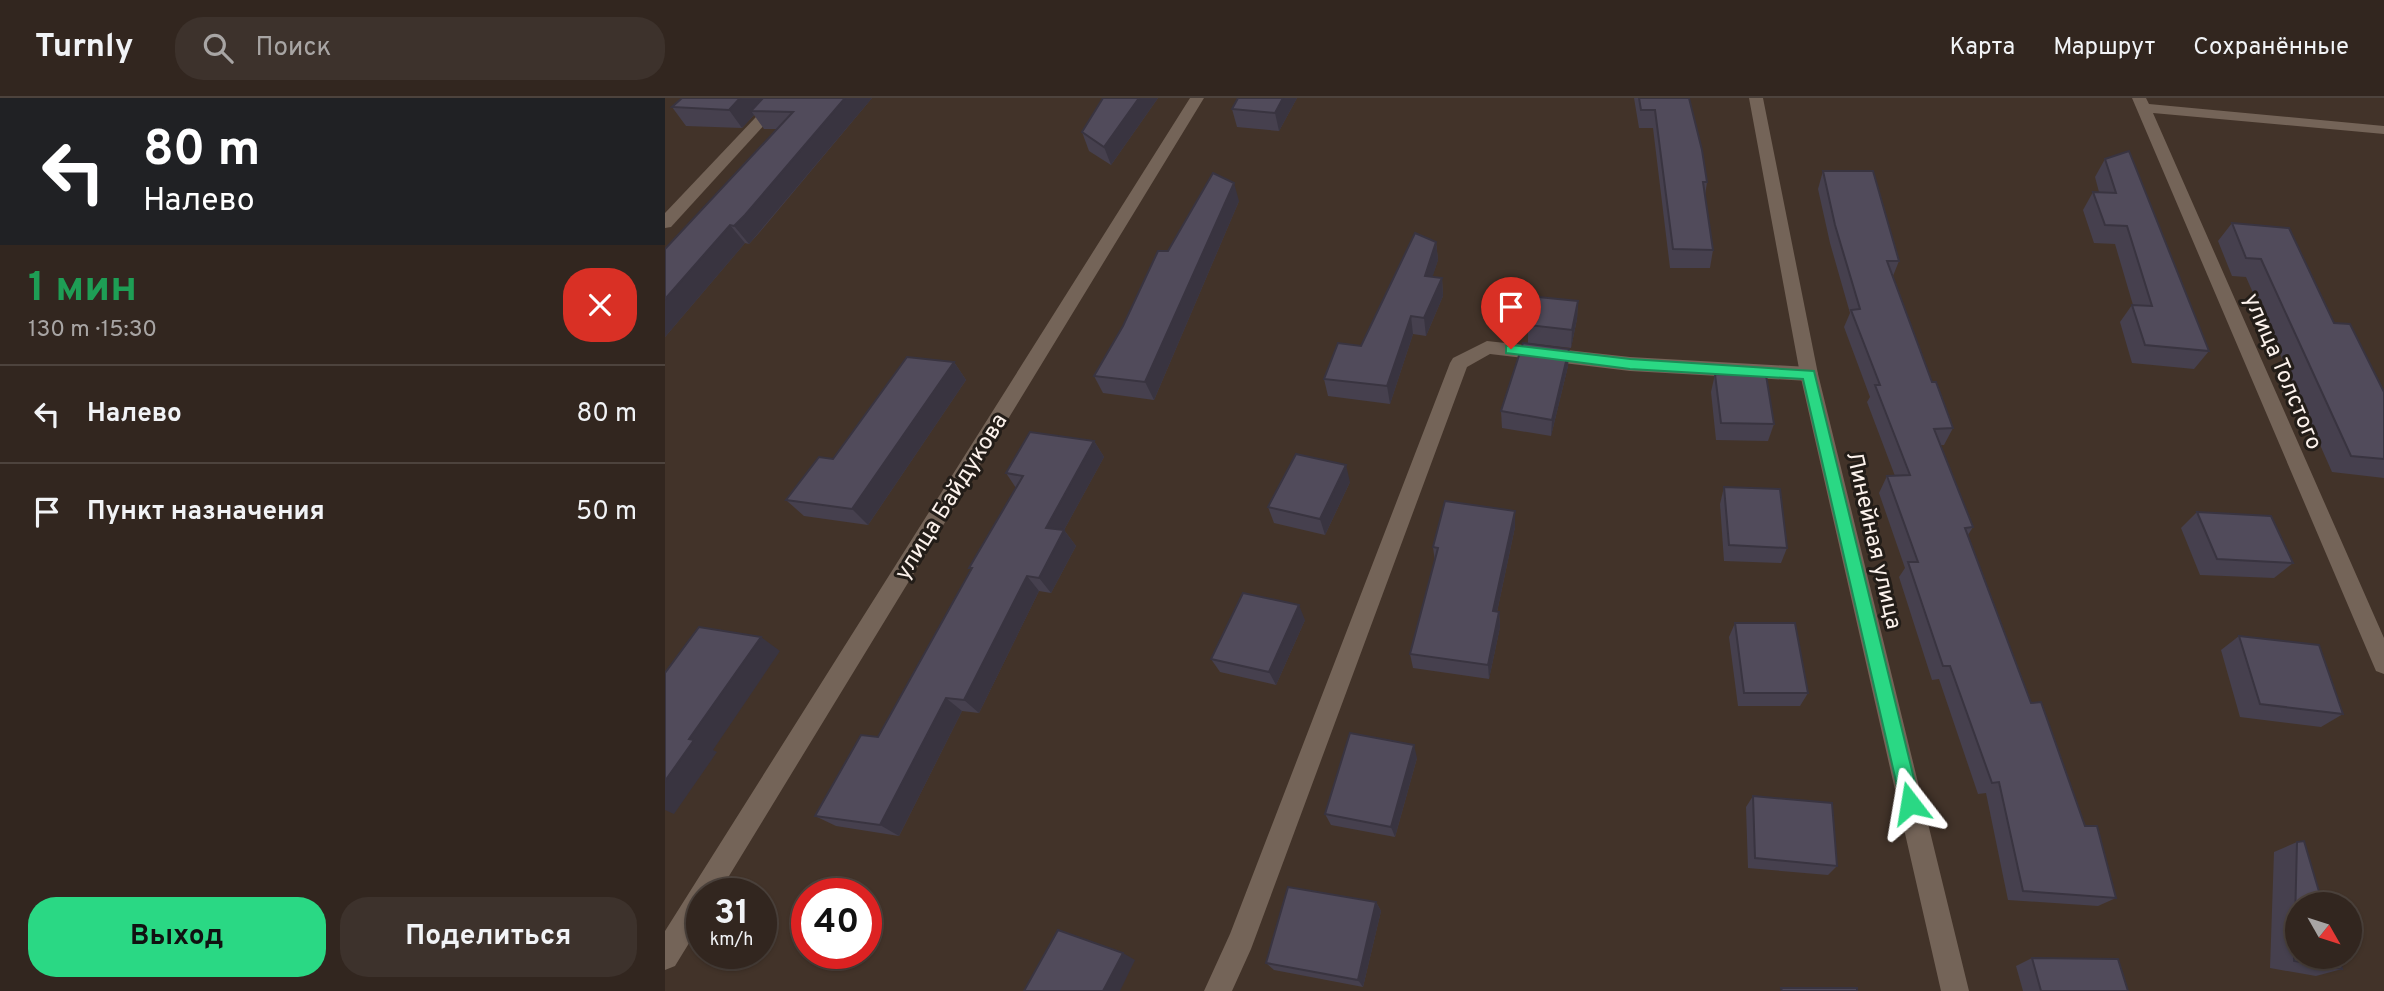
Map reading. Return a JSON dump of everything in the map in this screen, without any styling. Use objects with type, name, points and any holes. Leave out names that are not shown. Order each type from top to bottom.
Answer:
[{"type":"street","points":[[665,223],[782,98]]},
{"type":"street","name":"улица Байдукова","points":[[714,878],[1197,98]]},
{"type":"street","name":"Линейная улица","points":[[1756,98],[1809,374],[1955,991]]},
{"type":"street","points":[[2141,103],[2384,130]]},
{"type":"street","name":"улица Толстого","points":[[2141,103],[2384,664]]},
{"type":"street","points":[[1218,991],[1241,939],[1459,363],[1487,347],[1630,364],[1809,374]]},
{"type":"street","name":"улица Байдукова","points":[[665,957],[686,923]]},
{"type":"building","points":[[682,98],[740,98],[729,110],[672,107]]},
{"type":"building","points":[[763,98],[845,98],[745,215],[734,226],[730,225],[665,299],[665,249],[793,112],[751,111]]},
{"type":"building","points":[[1103,98],[1139,98],[1104,147],[1082,132]]},
{"type":"building","points":[[1238,98],[1283,98],[1275,113],[1232,109]]},
{"type":"building","points":[[1639,98],[1689,98],[1702,150],[1707,182],[1703,182],[1713,250],[1673,249],[1655,110],[1641,110]]},
{"type":"building","points":[[2129,151],[2209,351],[2145,345],[2132,305],[2152,306],[2127,226],[2105,225],[2093,192],[2116,193],[2105,159]]},
{"type":"building","points":[[1823,171],[1873,171],[1899,261],[1887,261],[1932,382],[1936,382],[1953,428],[1934,429],[1973,527],[1965,528],[2031,703],[2041,702],[2085,826],[2097,826],[2116,898],[2023,891],[1999,782],[1992,783],[1950,666],[1943,666],[1908,562],[1918,562],[1887,476],[1910,475],[1875,385],[1880,385],[1851,310],[1860,309],[1835,225]]},
{"type":"building","points":[[1213,173],[1234,183],[1145,382],[1094,376],[1123,326],[1158,251],[1168,251]]},
{"type":"building","points":[[2232,223],[2289,228],[2334,323],[2350,324],[2384,392],[2384,459],[2351,456],[2261,259],[2246,258]]},
{"type":"building","points":[[1415,233],[1436,242],[1425,276],[1442,278],[1424,318],[1411,316],[1387,386],[1324,379],[1338,343],[1361,346]]},
{"type":"building","points":[[1538,297],[1578,301],[1572,330],[1528,325]]},
{"type":"building","points":[[1523,343],[1569,349],[1552,420],[1501,411]]},
{"type":"building","points":[[907,357],[954,362],[852,509],[786,500],[819,457],[833,459]]},
{"type":"building","points":[[1715,374],[1766,375],[1774,424],[1721,423]]},
{"type":"building","points":[[1030,432],[1094,441],[1046,528],[1064,530],[1039,578],[1027,576],[964,700],[946,698],[880,825],[815,816],[861,735],[878,737],[972,568],[969,568],[1023,476],[1006,473]]},
{"type":"building","points":[[1296,454],[1346,465],[1320,519],[1268,507]]},
{"type":"building","points":[[1724,487],[1780,489],[1787,548],[1729,545]]},
{"type":"building","points":[[1445,501],[1515,511],[1493,611],[1499,612],[1488,665],[1410,654],[1438,548],[1433,547]]},
{"type":"building","points":[[2197,512],[2271,516],[2293,563],[2217,559]]},
{"type":"building","points":[[1243,593],[1299,605],[1269,672],[1211,659]]},
{"type":"building","points":[[1735,623],[1795,623],[1808,693],[1744,693]]},
{"type":"building","points":[[699,627],[761,637],[689,739],[694,740],[665,781],[665,673]]},
{"type":"building","points":[[2239,636],[2319,645],[2343,714],[2260,704]]},
{"type":"building","points":[[1350,733],[1414,745],[1391,827],[1325,814]]},
{"type":"building","points":[[1753,796],[1832,803],[1837,866],[1755,858]]},
{"type":"building","points":[[2304,841],[2319,892],[2296,892],[2297,842]]},
{"type":"building","points":[[1288,887],[1376,902],[1358,980],[1266,963]]},
{"type":"building","points":[[1058,930],[1123,953],[1103,991],[1024,991]]},
{"type":"building","points":[[2032,958],[2118,959],[2128,991],[2041,991]]},
{"type":"building","points":[[1781,988],[1857,988],[1857,991],[1782,991]]},
{"type":"route","points":[[1511,349],[1630,364],[1809,374],[1910,803]]}]
